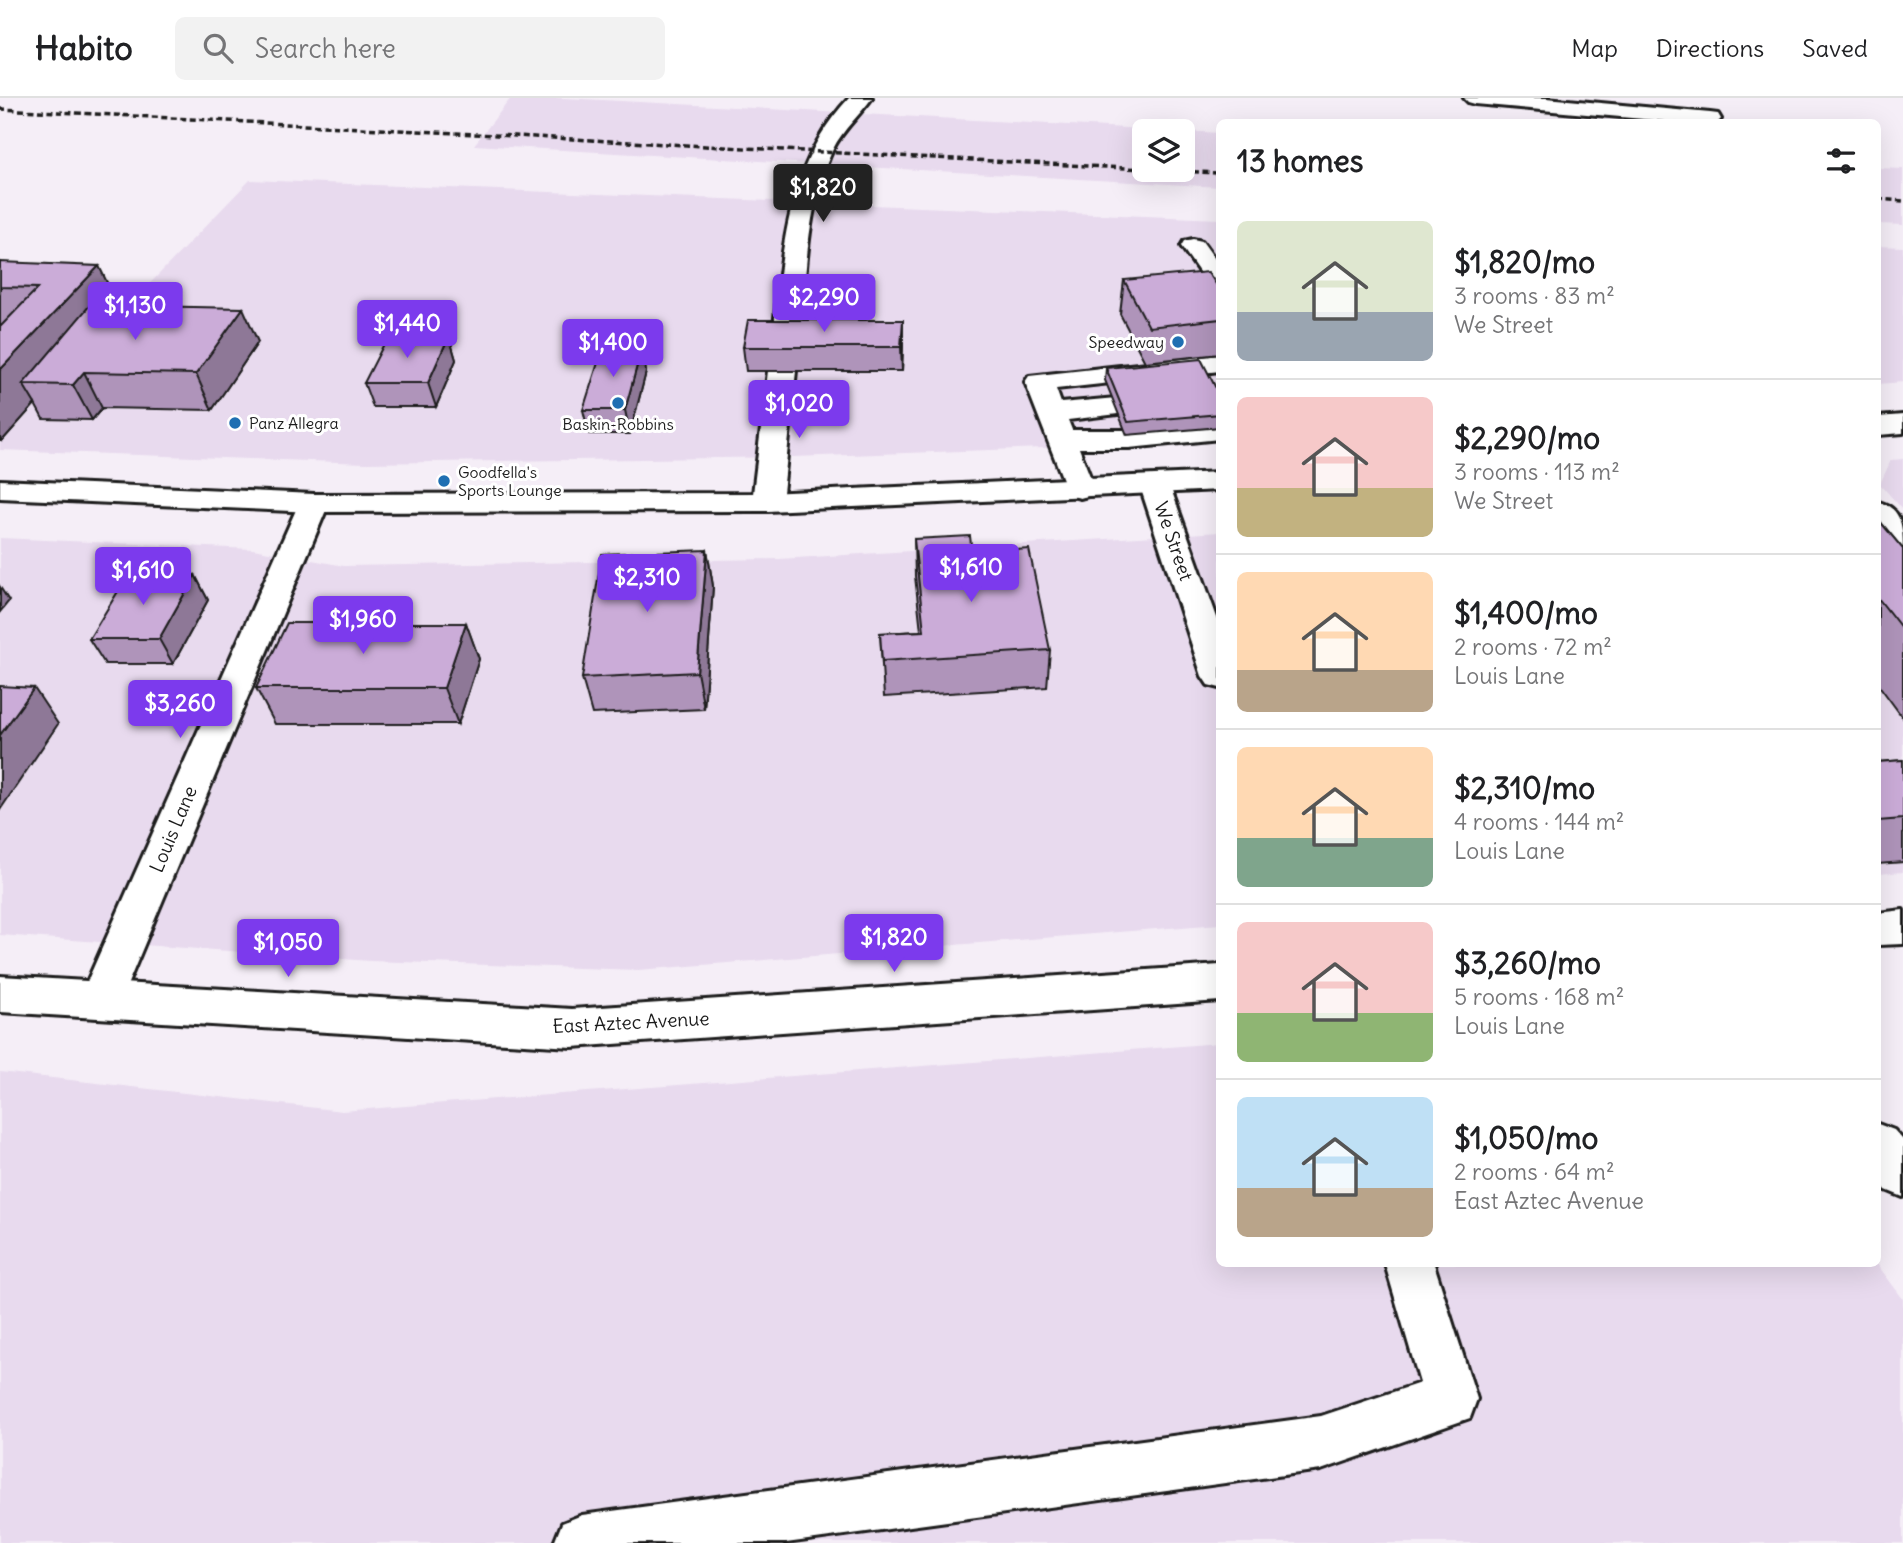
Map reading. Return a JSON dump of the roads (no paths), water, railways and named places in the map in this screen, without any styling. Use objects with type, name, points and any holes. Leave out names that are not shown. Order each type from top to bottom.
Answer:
[{"type":"street","points":[[767,502],[802,214],[812,177],[828,138],[849,108],[861,98]]},
{"type":"street","points":[[1475,98],[1710,118]]},
{"type":"street","points":[[1193,246],[1216,278]]},
{"type":"street","points":[[1080,489],[1039,382],[1216,363]]},
{"type":"street","points":[[1056,426],[1115,407]]},
{"type":"street","points":[[1881,426],[1903,424]]},
{"type":"street","points":[[1056,426],[1129,439],[1216,430]]},
{"type":"street","points":[[0,489],[314,503],[767,502],[1216,481]]},
{"type":"street","name":"We Street","points":[[1155,486],[1216,664]]},
{"type":"street","name":"Louis Lane","points":[[100,1000],[314,503]]},
{"type":"street","points":[[1881,515],[1903,542]]},
{"type":"street","points":[[1881,929],[1903,927]]},
{"type":"street","name":"East Aztec Avenue","points":[[0,994],[572,1028],[1216,983]]},
{"type":"street","points":[[1881,1149],[1903,1175]]},
{"type":"street","points":[[582,1543],[1321,1443],[1451,1399],[1411,1267]]},
{"type":"railway","points":[[0,109],[1132,168]]},
{"type":"railway","points":[[1195,172],[1216,173]]},
{"type":"railway","points":[[1881,199],[1903,201]]},
{"type":"place","name":"Speedway","points":[[1178,342]]},
{"type":"place","name":"Baskin-Robbins","points":[[618,403]]},
{"type":"place","name":"Panz Allegra","points":[[235,423]]},
{"type":"place","name":"Goodfella's Sports Lounge","points":[[444,481]]}]
